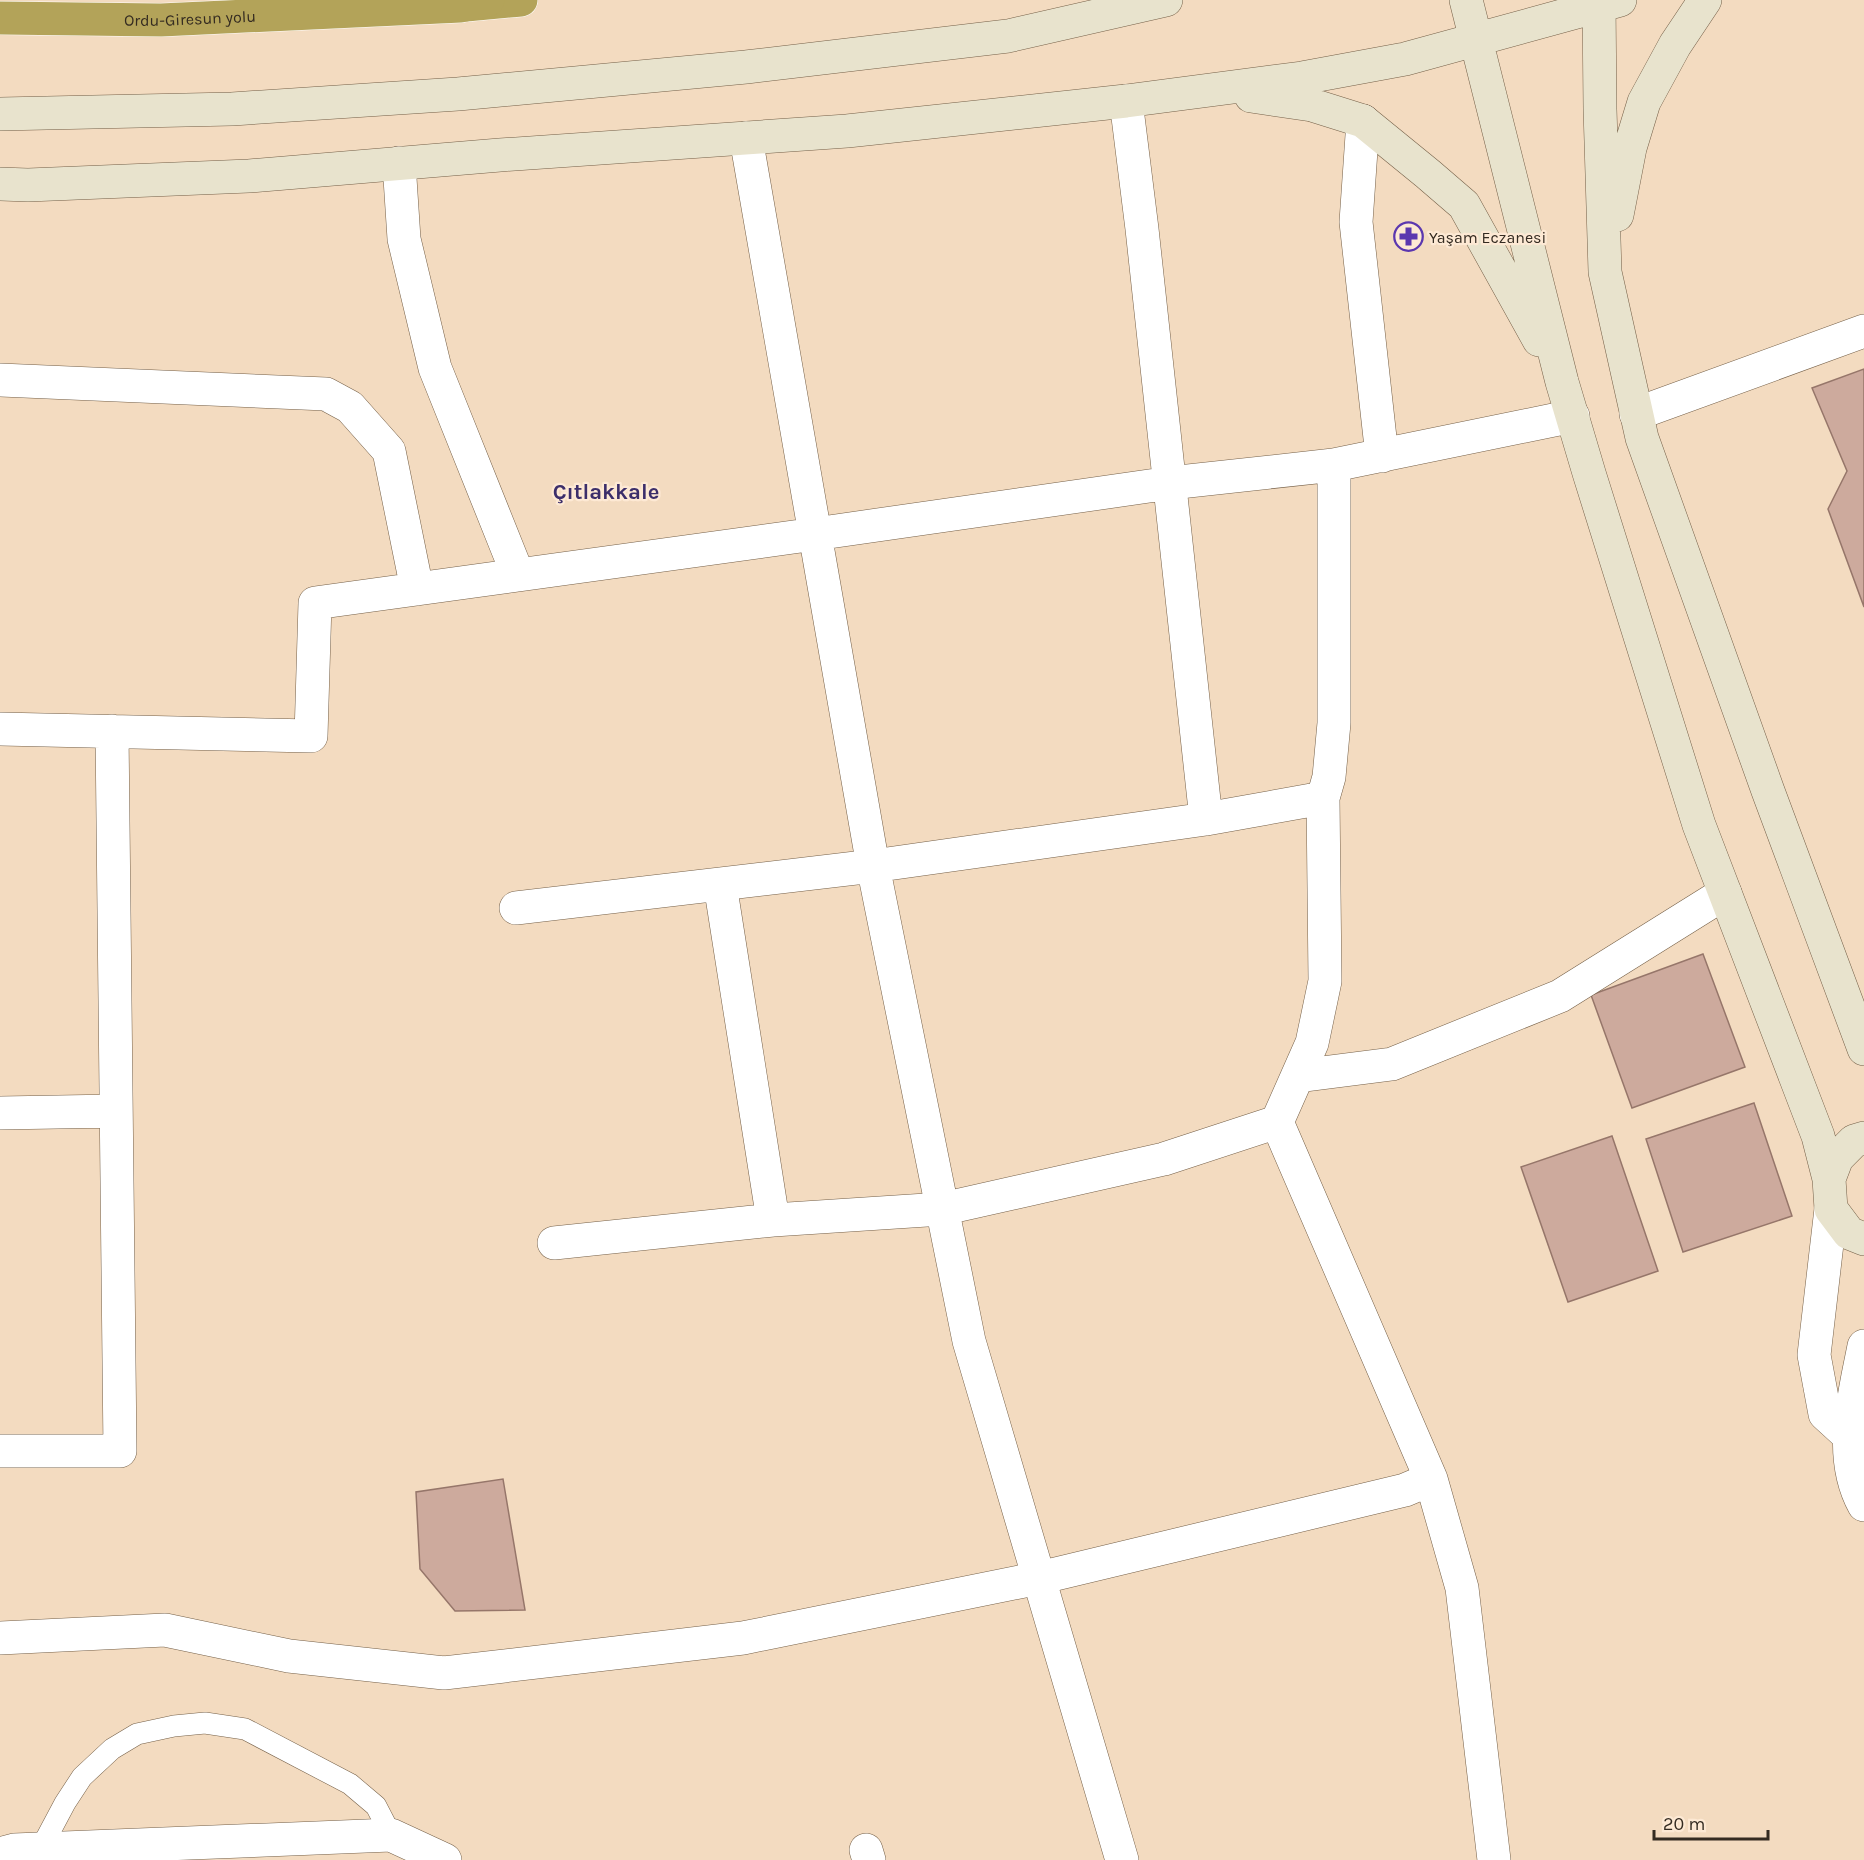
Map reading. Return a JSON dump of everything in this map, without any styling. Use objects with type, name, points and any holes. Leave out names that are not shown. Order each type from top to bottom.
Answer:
[{"type":"highway","name":"Ordu-Giresun yolu","points":[[0,18],[161,20],[521,0]]},
{"type":"street","points":[[0,114],[232,109],[458,94],[746,67],[1008,36],[1166,0]]},
{"type":"street","points":[[1466,0],[1562,382],[1588,474],[1699,825],[1818,1136],[1830,1194],[1849,1233],[1864,1239]]},
{"type":"street","points":[[1605,272],[1630,148],[1644,102],[1675,45],[1706,0]]},
{"type":"street","points":[[0,184],[28,185],[249,176],[500,154],[847,131],[1126,101],[1302,78],[1404,59],[1606,2],[1600,109],[1605,272],[1636,414],[1642,438],[1764,780],[1864,1049]]},
{"type":"street","points":[[1211,90],[1312,105],[1364,121],[1464,206],[1562,382]]},
{"type":"street","points":[[1126,101],[1206,819]]},
{"type":"street","points":[[1364,121],[1356,222],[1382,456]]},
{"type":"street","points":[[746,138],[873,866],[969,1341],[1122,1860]]},
{"type":"street","points":[[399,164],[404,239],[435,368],[518,575]]},
{"type":"street","points":[[1636,414],[1864,331]]},
{"type":"street","points":[[0,380],[327,394],[350,407],[389,451],[417,589]]},
{"type":"street","points":[[0,729],[311,736],[315,603],[1170,483],[1334,465],[1573,416]]},
{"type":"street","points":[[1334,465],[1334,723],[1329,777],[1323,798],[1325,981],[1312,1043],[1278,1122],[1431,1479],[1462,1588],[1494,1860]]},
{"type":"street","points":[[0,1451],[120,1451],[112,731]]},
{"type":"street","points":[[516,908],[873,866],[1206,819],[1323,798]]},
{"type":"street","points":[[720,884],[773,1220]]},
{"type":"street","points":[[1298,1076],[1392,1064],[1560,996],[1725,893]]},
{"type":"street","points":[[0,1113],[116,1111]]},
{"type":"street","points":[[554,1242],[773,1220],[942,1209],[1164,1159],[1278,1122]]},
{"type":"street","points":[[1848,1435],[1825,1414],[1814,1355],[1830,1194],[1837,1158],[1854,1141],[1864,1137]]},
{"type":"street","points":[[1864,1346],[1848,1435],[1850,1460],[1857,1493],[1864,1505]]},
{"type":"street","points":[[0,1638],[165,1630],[289,1656],[444,1673],[743,1638],[1039,1578],[1406,1490],[1431,1479]]},
{"type":"street","points":[[0,1854],[14,1850],[391,1835],[445,1860]]},
{"type":"lane","points":[[40,1850],[82,1777],[112,1749],[137,1734],[205,1722],[245,1729],[350,1784],[376,1806],[391,1835]]},
{"type":"building","points":[[1864,369],[1864,607],[1828,509],[1847,471],[1812,388]]},
{"type":"building","points":[[1703,954],[1745,1067],[1632,1108],[1591,995]]},
{"type":"building","points":[[1754,1103],[1792,1216],[1683,1252],[1646,1139]]},
{"type":"building","points":[[1612,1136],[1658,1271],[1568,1302],[1521,1167]]},
{"type":"building","points":[[503,1479],[525,1610],[455,1611],[420,1569],[416,1492]]},
{"type":"place","name":"Yaşam Eczanesi","points":[[1408,237]]},
{"type":"district","name":"Çıtlakkale","points":[[606,492]]}]
